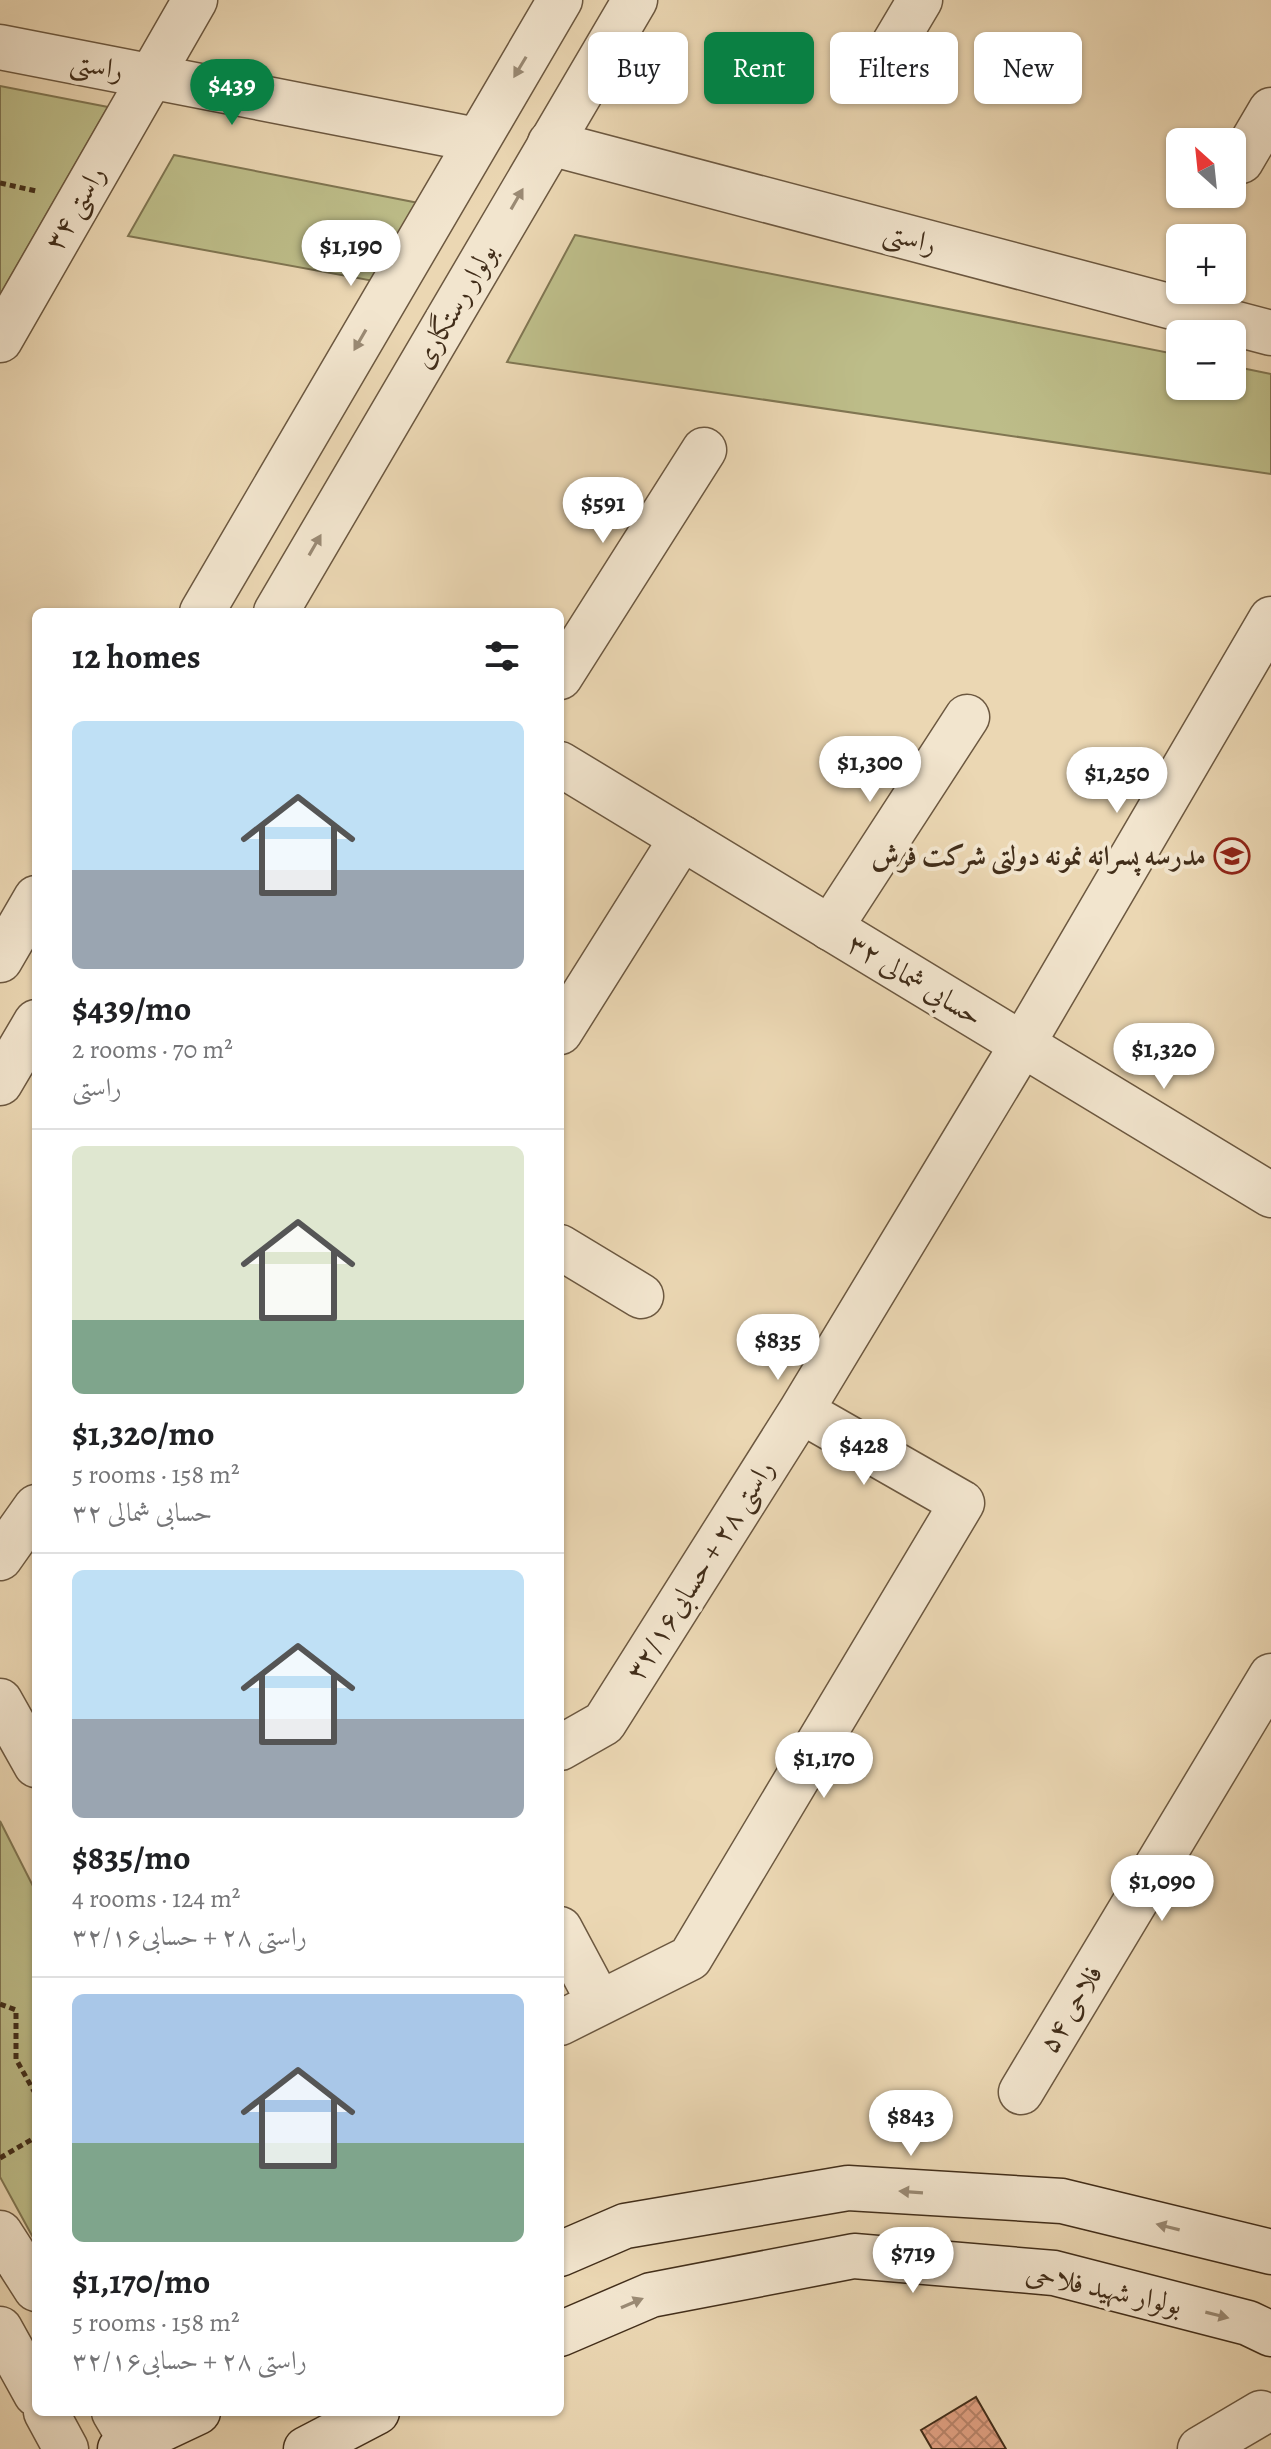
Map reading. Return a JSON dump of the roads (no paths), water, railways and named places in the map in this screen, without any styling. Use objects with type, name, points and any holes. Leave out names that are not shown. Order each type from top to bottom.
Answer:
[{"type":"street","name":"راستی ۳۴","points":[[0,340],[195,0]]},
{"type":"street","points":[[204,608],[560,0]]},
{"type":"street","name":"بولوار رستگاری","points":[[278,608],[635,0]]},
{"type":"street","points":[[901,32],[920,0]]},
{"type":"street","name":"راستی","points":[[0,47],[477,140]]},
{"type":"street","points":[[1246,152],[1271,110]]},
{"type":"street","name":"راستی","points":[[550,143],[1271,333]]},
{"type":"street","points":[[564,671],[704,450]]},
{"type":"street","name":"راستی ۲۸ + حسابی۳۲/۱۶","points":[[564,1746],[604,1723],[801,1411],[1022,1045],[1271,619]]},
{"type":"street","points":[[830,928],[967,717]]},
{"type":"street","name":"حسابی شمالی ۳۲","points":[[564,766],[1271,1195]]},
{"type":"street","points":[[564,1026],[682,838]]},
{"type":"street","points":[[0,960],[32,905]]},
{"type":"street","points":[[0,1083],[32,1029]]},
{"type":"street","points":[[564,1249],[641,1296]]},
{"type":"street","points":[[564,2021],[690,1958],[962,1503],[801,1411]]},
{"type":"street","points":[[0,1558],[32,1513]]},
{"type":"street","name":"فلاحی ۵۴","points":[[1021,2092],[1258,1727],[1271,1676]]},
{"type":"street","points":[[0,1701],[32,1758]]},
{"type":"street","points":[[564,1936],[599,2002]]},
{"type":"street","points":[[564,2252],[625,2226],[848,2188],[1062,2201],[1271,2252]]},
{"type":"street","name":"بولوار شهید فلاحی","points":[[564,2332],[651,2295],[854,2256],[1054,2273],[1248,2323],[1271,2334]]},
{"type":"street","points":[[0,2329],[32,2387]]},
{"type":"street","points":[[1200,2449],[1261,2413]]},
{"type":"street","points":[[48,2416],[66,2449]]},
{"type":"street","points":[[126,2438],[187,2416]]},
{"type":"street","points":[[306,2449],[369,2416]]},
{"type":"place","name":"مدرسه پسرانه نمونه دولتی شرکت فرش","points":[[1232,856]]}]
